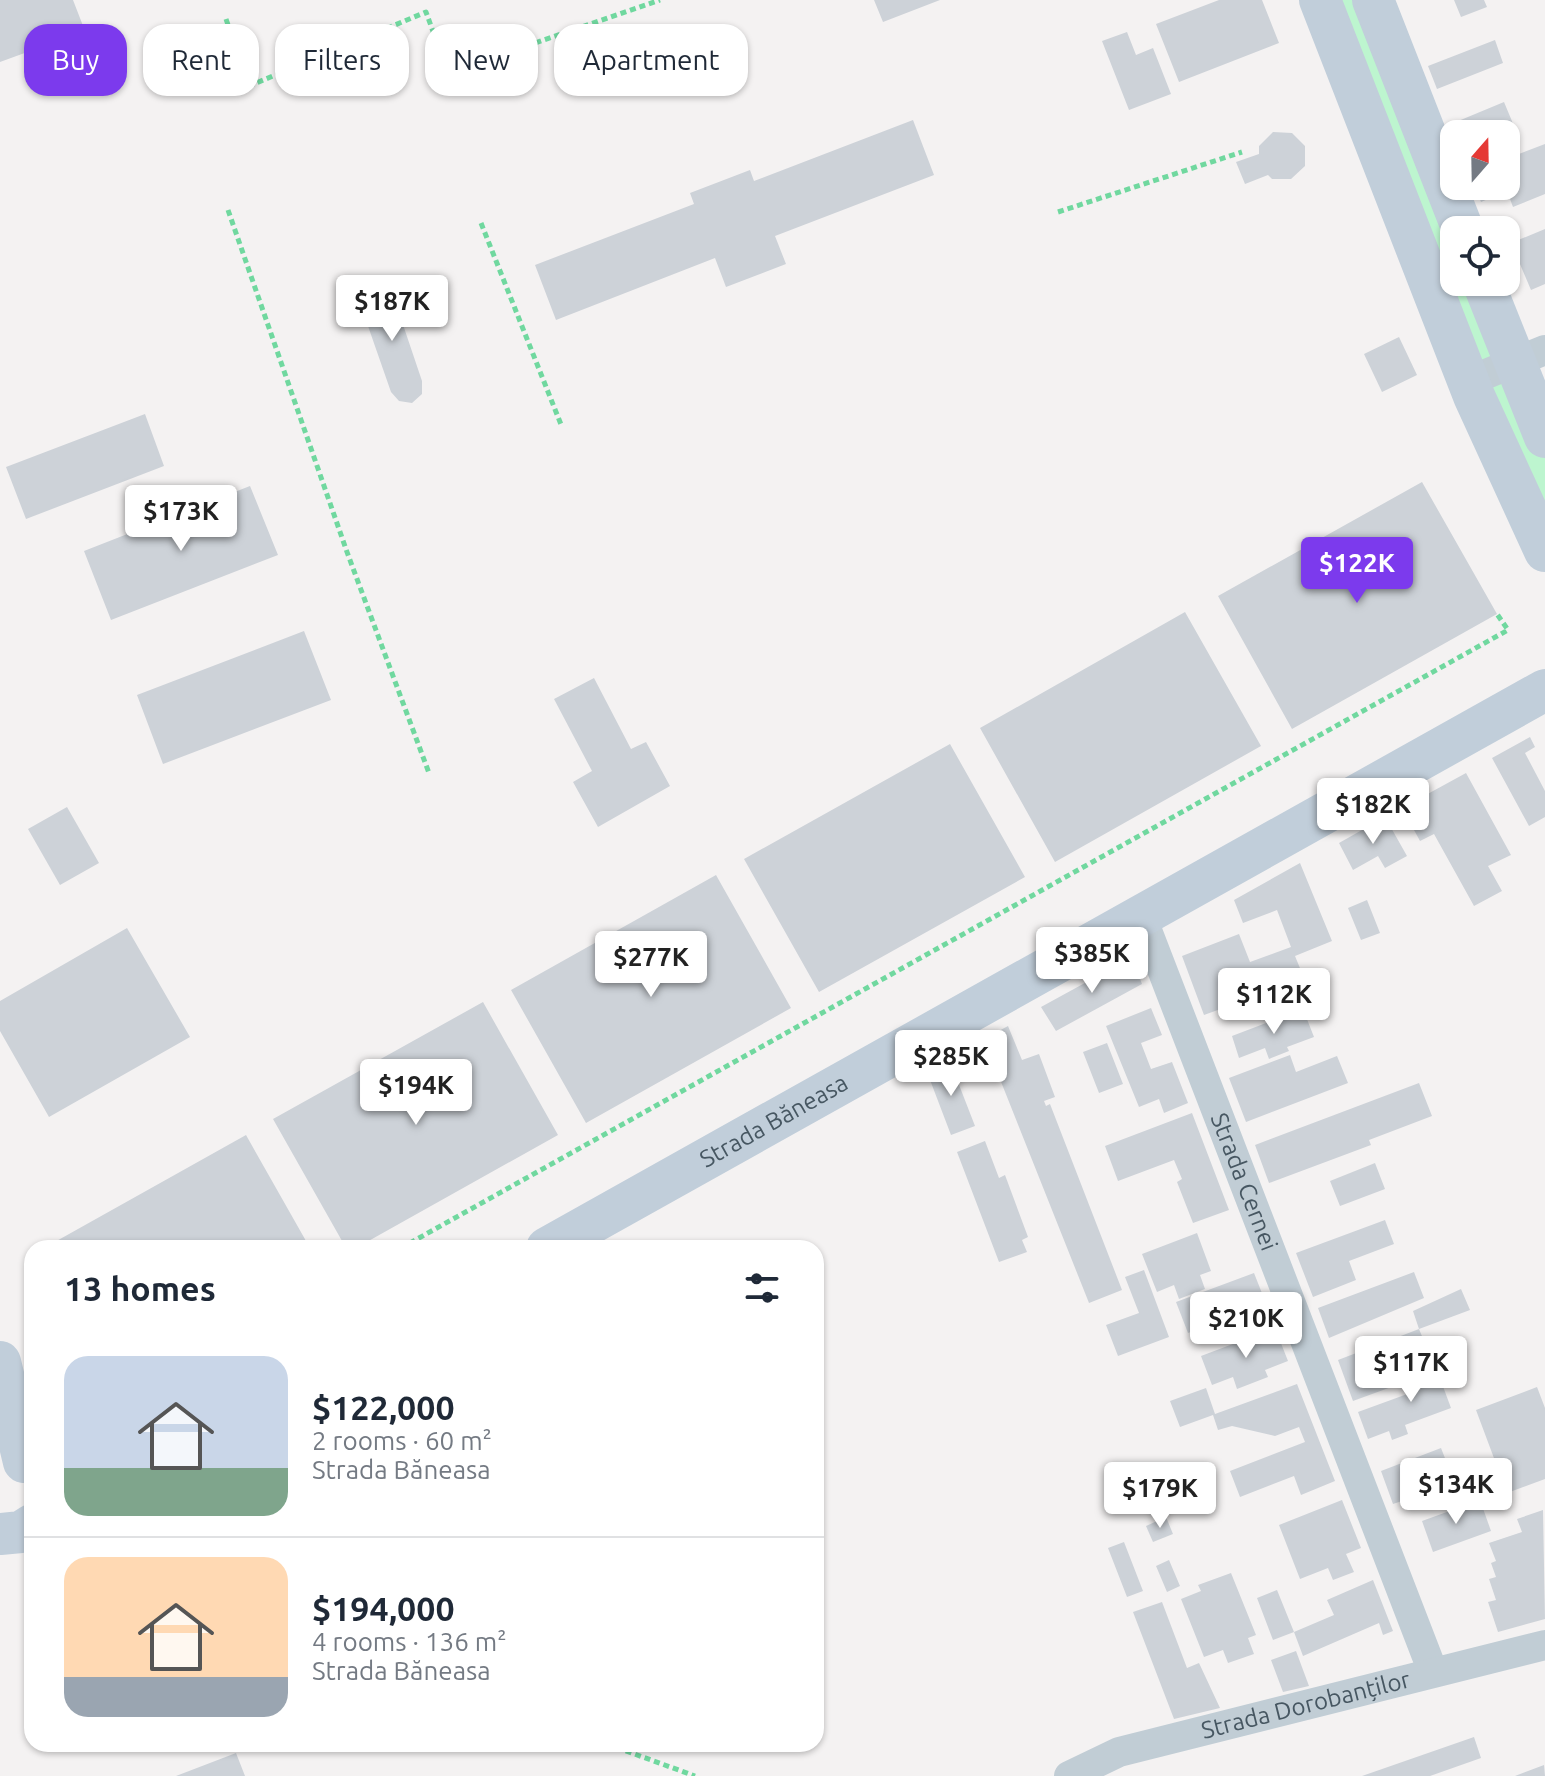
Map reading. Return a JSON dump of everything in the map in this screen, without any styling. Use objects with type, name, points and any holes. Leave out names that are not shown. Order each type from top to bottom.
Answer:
[{"type":"street","points":[[1320,0],[1469,381],[1545,551]]},
{"type":"street","points":[[1373,0],[1458,216]]},
{"type":"street","points":[[1492,296],[1530,357],[1545,437]]},
{"type":"street","points":[[1469,381],[1530,357]]},
{"type":"street","name":"Strada Băneasa","points":[[561,1240],[1545,690]]},
{"type":"street","name":"Strada Cernei","points":[[1141,915],[1433,1672]]},
{"type":"street","points":[[0,1362],[14,1453]]},
{"type":"street","points":[[0,1534],[24,1530]]},
{"type":"street","name":"Strada Dorobanților","points":[[1069,1776],[1119,1752],[1545,1645]]},
{"type":"path","points":[[226,19],[249,86],[426,12],[448,73],[660,0]]},
{"type":"path","points":[[1058,212],[1242,152]]},
{"type":"path","points":[[228,210],[347,552],[429,773]]},
{"type":"path","points":[[481,223],[562,427]]},
{"type":"path","points":[[415,1240],[1508,630],[1497,614]]},
{"type":"path","points":[[629,1752],[695,1776]]},
{"type":"green space","points":[[1320,0],[1373,0],[1440,190],[1440,200],[1443,200],[1449,216],[1440,216],[1440,281]]},
{"type":"green space","points":[[1447,296],[1488,296],[1545,452],[1545,526]]},
{"type":"building","points":[[0,0],[73,0],[82,24],[24,24],[24,53],[0,62]]},
{"type":"building","points":[[874,0],[940,0],[883,22]]},
{"type":"building","points":[[1219,0],[1262,0],[1279,43],[1179,82],[1156,24]]},
{"type":"building","points":[[1454,0],[1484,0],[1487,7],[1461,17]]},
{"type":"building","points":[[1127,32],[1136,55],[1153,48],[1171,94],[1129,110],[1102,41]]},
{"type":"building","points":[[1495,40],[1503,63],[1437,89],[1428,66]]},
{"type":"building","points":[[1504,102],[1512,120],[1461,120]]},
{"type":"building","points":[[913,120],[934,175],[775,236],[786,264],[726,287],[715,258],[556,320],[535,265],[694,204],[690,193],[750,170],[754,181]]},
{"type":"building","points":[[1273,132],[1292,133],[1305,146],[1305,166],[1291,179],[1272,179],[1268,175],[1245,184],[1236,162],[1259,154],[1259,146]]},
{"type":"building","points":[[1545,144],[1545,194],[1513,207],[1510,200],[1520,200],[1520,154]]},
{"type":"building","points":[[1545,229],[1545,284],[1531,290],[1520,264],[1520,239]]},
{"type":"building","points":[[372,284],[385,285],[393,295],[422,381],[422,394],[412,403],[399,401],[391,392],[361,306],[362,293]]},
{"type":"building","points":[[1399,337],[1417,375],[1382,392],[1364,354]]},
{"type":"building","points":[[145,414],[164,466],[26,519],[6,467]]},
{"type":"building","points":[[1422,482],[1497,614],[1292,729],[1218,596]]},
{"type":"building","points":[[250,486],[278,555],[111,620],[84,551]]},
{"type":"building","points":[[1185,612],[1261,746],[1055,862],[980,728]]},
{"type":"building","points":[[304,631],[331,700],[163,764],[137,695]]},
{"type":"building","points":[[594,678],[631,749],[646,742],[670,786],[598,827],[573,782],[592,771],[554,699]]},
{"type":"building","points":[[1530,737],[1535,747],[1525,753],[1545,791],[1545,817],[1529,826],[1492,758]]},
{"type":"building","points":[[950,744],[1025,877],[819,992],[744,859]]},
{"type":"building","points":[[1466,773],[1511,855],[1488,866],[1502,891],[1474,906],[1434,834],[1420,841],[1402,808]]},
{"type":"building","points":[[67,807],[99,863],[60,885],[28,829]]},
{"type":"building","points":[[1385,817],[1407,856],[1385,868],[1378,856],[1353,870],[1339,843]]},
{"type":"building","points":[[1300,863],[1332,941],[1295,956],[1313,1000],[1295,1007],[1289,991],[1240,1010],[1237,1003],[1204,1015],[1182,956],[1239,934],[1250,962],[1291,947],[1277,910],[1243,923],[1234,900]]},
{"type":"building","points":[[716,875],[791,1008],[586,1123],[511,990]]},
{"type":"building","points":[[1367,900],[1380,933],[1361,940],[1348,908]]},
{"type":"building","points":[[127,928],[190,1037],[49,1117],[0,1031],[0,1001]]},
{"type":"building","points":[[1125,961],[1135,966],[1142,984],[1056,1031],[1041,1007]]},
{"type":"building","points":[[483,1002],[558,1135],[370,1240],[341,1240],[273,1119]]},
{"type":"building","points":[[1151,1008],[1162,1035],[1141,1043],[1151,1069],[1172,1062],[1188,1103],[1164,1113],[1159,1099],[1139,1107],[1106,1026]]},
{"type":"building","points":[[1303,1009],[1314,1037],[1287,1047],[1289,1051],[1269,1059],[1265,1048],[1239,1058],[1232,1036]]},
{"type":"building","points":[[1008,1026],[1022,1060],[1039,1054],[1055,1097],[1044,1101],[1046,1106],[1050,1104],[1122,1290],[1089,1303],[984,1039]]},
{"type":"building","points":[[1107,1043],[1123,1084],[1099,1093],[1083,1052]]},
{"type":"building","points":[[1290,1055],[1296,1072],[1337,1056],[1348,1083],[1246,1122],[1229,1078]]},
{"type":"building","points":[[949,1059],[975,1126],[951,1135],[927,1072]]},
{"type":"building","points":[[1419,1083],[1432,1116],[1369,1140],[1371,1145],[1269,1183],[1255,1145]]},
{"type":"building","points":[[1192,1113],[1229,1210],[1193,1223],[1177,1182],[1182,1179],[1174,1160],[1118,1181],[1105,1146]]},
{"type":"building","points":[[246,1135],[305,1240],[58,1240]]},
{"type":"building","points":[[985,1141],[999,1178],[1005,1175],[1028,1237],[1022,1240],[1027,1252],[999,1262],[957,1152]]},
{"type":"building","points":[[1375,1163],[1385,1189],[1340,1206],[1330,1181]]},
{"type":"building","points":[[1385,1220],[1394,1244],[1349,1261],[1356,1280],[1313,1297],[1296,1253]]},
{"type":"building","points":[[1197,1233],[1211,1271],[1200,1275],[1205,1289],[1179,1299],[1174,1285],[1157,1292],[1142,1254]]},
{"type":"building","points":[[1144,1270],[1169,1337],[1118,1356],[1106,1325],[1139,1313],[1125,1277]]},
{"type":"building","points":[[1414,1272],[1424,1298],[1329,1338],[1318,1308]]},
{"type":"building","points":[[1254,1273],[1271,1316],[1246,1325],[1242,1313],[1188,1333],[1176,1302]]},
{"type":"building","points":[[1461,1289],[1470,1310],[1419,1329],[1413,1311]]},
{"type":"building","points":[[1275,1328],[1288,1361],[1265,1370],[1268,1377],[1237,1389],[1233,1377],[1212,1385],[1201,1356]]},
{"type":"building","points":[[1419,1329],[1429,1353],[1387,1369],[1394,1386],[1353,1401],[1338,1360]]},
{"type":"building","points":[[1456,1359],[1461,1374],[1441,1381],[1451,1408],[1405,1425],[1408,1434],[1392,1440],[1389,1431],[1368,1439],[1358,1412],[1421,1389],[1415,1375]]},
{"type":"building","points":[[1297,1384],[1335,1481],[1301,1495],[1294,1476],[1240,1497],[1230,1471],[1305,1442],[1299,1427],[1275,1436],[1232,1426],[1218,1430],[1213,1415],[1180,1427],[1170,1401],[1206,1388],[1215,1414]]},
{"type":"building","points":[[1537,1387],[1545,1408],[1545,1479],[1507,1493],[1476,1410]]},
{"type":"building","points":[[1441,1448],[1454,1481],[1430,1490],[1434,1500],[1408,1510],[1405,1500],[1393,1504],[1381,1471]]},
{"type":"building","points":[[1342,1500],[1361,1548],[1346,1554],[1354,1572],[1333,1580],[1328,1568],[1300,1579],[1279,1525]]},
{"type":"building","points":[[1480,1500],[1491,1531],[1433,1552],[1422,1521]]},
{"type":"building","points":[[1543,1510],[1545,1619],[1498,1632],[1488,1602],[1496,1600],[1489,1579],[1496,1577],[1491,1563],[1496,1561],[1489,1543],[1522,1532],[1517,1519]]},
{"type":"building","points":[[1166,1517],[1173,1534],[1153,1542],[1146,1526]]},
{"type":"building","points":[[1124,1542],[1143,1591],[1127,1597],[1108,1548]]},
{"type":"building","points":[[1169,1560],[1180,1586],[1167,1592],[1156,1566]]},
{"type":"building","points":[[1231,1573],[1256,1635],[1248,1638],[1254,1654],[1228,1663],[1223,1650],[1204,1657],[1181,1599],[1201,1591],[1198,1585]]},
{"type":"building","points":[[1373,1580],[1393,1631],[1383,1635],[1379,1623],[1303,1656],[1294,1632],[1334,1615],[1327,1600]]},
{"type":"building","points":[[1277,1590],[1294,1632],[1273,1640],[1257,1598]]},
{"type":"building","points":[[1162,1602],[1187,1668],[1199,1663],[1220,1708],[1174,1719],[1133,1612]]},
{"type":"building","points":[[1296,1651],[1309,1686],[1283,1692],[1271,1660]]},
{"type":"building","points":[[1474,1737],[1481,1758],[1430,1776],[1362,1776]]},
{"type":"building","points":[[236,1753],[245,1776],[176,1776]]},
{"type":"building","points":[[1544,1765],[1545,1776],[1515,1776]]}]
